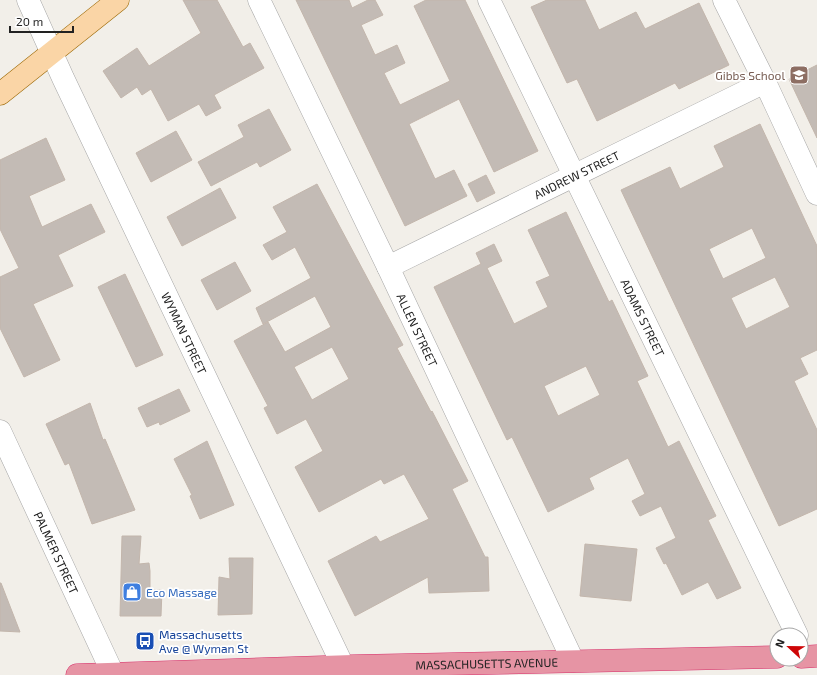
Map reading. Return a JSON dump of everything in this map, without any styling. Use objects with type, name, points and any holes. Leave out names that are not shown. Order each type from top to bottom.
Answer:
[{"type":"highway","name":"MASSACHUSETTS AVENUE","points":[[77,675],[281,672],[343,666],[510,669],[572,661],[769,657]]},
{"type":"main road","points":[[0,94],[118,0]]},
{"type":"street","name":"WYMAN STREET","points":[[28,0],[52,54],[343,666]]},
{"type":"street","name":"ALLEN STREET","points":[[259,0],[388,267],[572,661]]},
{"type":"street","name":"ADAMS STREET","points":[[489,0],[793,627]]},
{"type":"street","points":[[724,0],[765,82],[817,194]]},
{"type":"street","name":"ANDREW STREET","points":[[388,267],[765,82]]},
{"type":"street","name":"PALMER STREET","points":[[0,431],[113,674]]},
{"type":"building","points":[[183,0],[217,0],[243,47],[250,43],[264,68],[214,95],[221,108],[206,116],[199,104],[168,121],[151,89],[142,95],[137,87],[121,98],[103,71],[137,48],[149,66],[201,33]]},
{"type":"building","points":[[296,0],[349,0],[352,8],[368,0],[375,0],[383,15],[361,25],[375,55],[397,45],[405,63],[384,73],[400,105],[450,81],[414,6],[426,0],[465,0],[538,151],[494,172],[459,99],[409,124],[435,179],[454,170],[467,196],[405,226]]},
{"type":"building","points":[[547,0],[585,0],[599,30],[636,12],[645,29],[699,3],[729,65],[679,89],[675,83],[597,121],[577,79],[567,83],[531,7]]},
{"type":"building","points":[[817,65],[817,138],[789,79]]},
{"type":"building","points":[[269,109],[291,150],[260,167],[257,162],[211,186],[198,162],[244,137],[238,125]]},
{"type":"building","points":[[760,124],[817,246],[817,350],[800,358],[808,374],[794,381],[817,430],[817,509],[779,526],[621,190],[670,167],[680,189],[724,167],[714,146]],"holes":[[[752,228],[766,258],[723,279],[709,249]],[[775,277],[790,307],[746,329],[731,298]]]},
{"type":"building","points":[[176,131],[192,160],[151,182],[136,153]]},
{"type":"building","points":[[46,138],[65,180],[29,196],[42,227],[91,204],[105,232],[58,255],[73,286],[33,304],[60,360],[24,377],[0,328],[0,277],[19,268],[0,229],[0,160]]},
{"type":"building","points":[[486,175],[495,193],[477,202],[468,184]]},
{"type":"building","points":[[317,184],[403,345],[397,348],[431,412],[432,411],[468,481],[452,489],[485,557],[488,557],[489,591],[429,593],[428,577],[355,616],[328,561],[376,536],[380,542],[429,519],[404,474],[384,484],[381,479],[319,512],[295,467],[323,451],[306,419],[277,434],[264,408],[268,406],[234,341],[268,322],[285,352],[331,327],[315,296],[263,324],[256,308],[311,278],[295,247],[272,260],[263,245],[287,232],[273,207]],"holes":[[[332,347],[349,379],[312,400],[294,367]]]},
{"type":"building","points":[[220,188],[236,218],[182,246],[167,217]]},
{"type":"building","points":[[566,212],[609,302],[612,300],[648,376],[637,381],[668,447],[679,441],[716,516],[708,520],[741,588],[717,599],[708,582],[682,595],[666,563],[664,564],[656,548],[676,538],[661,506],[640,516],[632,501],[645,494],[628,458],[589,478],[594,489],[548,512],[512,437],[507,440],[434,287],[481,264],[476,253],[494,244],[502,261],[487,268],[514,324],[548,307],[536,282],[550,276],[528,230]],"holes":[[[586,366],[600,395],[558,416],[544,386]]]},
{"type":"building","points":[[235,262],[251,291],[217,310],[201,280]]},
{"type":"building","points":[[125,274],[163,355],[136,367],[98,287]]},
{"type":"building","points":[[179,389],[190,411],[160,425],[159,422],[147,427],[138,408]]},
{"type":"building","points":[[90,403],[103,440],[105,439],[135,510],[92,524],[69,463],[65,465],[46,424]]},
{"type":"building","points":[[207,441],[234,505],[200,519],[190,496],[192,495],[174,459]]},
{"type":"building","points":[[122,536],[141,536],[139,564],[149,563],[150,590],[162,590],[161,616],[120,616]]},
{"type":"building","points":[[585,544],[637,549],[631,601],[580,596]]},
{"type":"building","points":[[229,558],[253,558],[252,614],[218,615],[219,577],[230,579]]},
{"type":"building","points":[[1,583],[20,632],[0,631]]},
{"type":"place","name":"Gibbs School","points":[[799,75]]},
{"type":"place","name":"Eco Massage","points":[[132,592]]},
{"type":"place","name":"Massachusetts Ave @ Wyman St","points":[[145,641]]}]
